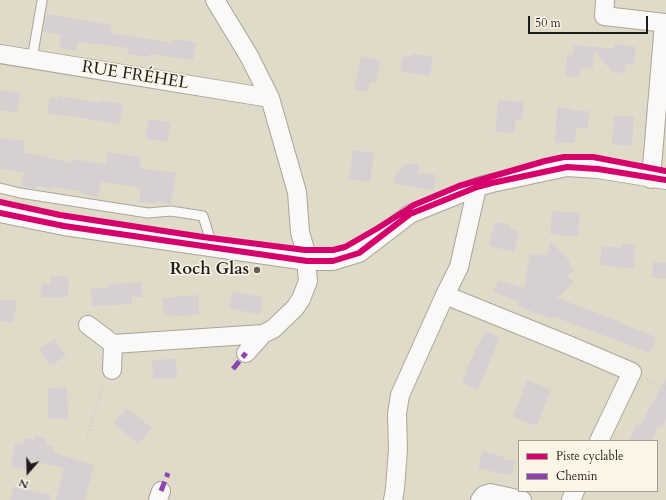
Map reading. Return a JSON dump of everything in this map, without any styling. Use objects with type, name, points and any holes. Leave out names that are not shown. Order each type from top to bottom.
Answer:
[{"type":"street","points":[[215,0],[248,56],[270,98],[297,192],[300,232],[307,261],[308,281],[302,299],[296,308],[273,329],[263,334],[246,353]]},
{"type":"street","points":[[0,213],[64,226],[213,248],[307,261],[333,261],[359,253],[410,214],[478,187],[567,167],[598,169],[659,179],[665,23],[604,16],[605,0]]},
{"type":"street","name":"RUE FRÉHEL","points":[[0,54],[270,98]]},
{"type":"street","points":[[393,500],[398,449],[397,414],[400,395],[459,267],[478,187]]},
{"type":"street","points":[[446,295],[632,372],[599,440]]},
{"type":"street","points":[[88,325],[112,344],[263,334]]},
{"type":"street","points":[[112,344],[112,370]]},
{"type":"street","points":[[480,500],[484,495],[490,493],[522,500]]},
{"type":"lane","points":[[32,59],[42,1]]},
{"type":"lane","points":[[0,188],[20,193],[148,213],[172,211],[202,216],[213,248]]},
{"type":"path","points":[[87,438],[106,378],[112,370]]},
{"type":"path","points":[[632,372],[666,388]]},
{"type":"building","points":[[46,14],[111,25],[110,33],[172,43],[173,39],[196,42],[193,60],[150,54],[149,57],[127,54],[128,48],[93,43],[78,42],[76,51],[59,48],[61,34],[43,32]]},
{"type":"building","points":[[615,44],[636,47],[634,65],[626,64],[625,73],[612,72],[594,50],[593,69],[580,68],[579,78],[565,76],[567,55],[573,55],[574,45],[614,49]]},
{"type":"building","points":[[412,54],[433,57],[430,76],[400,71],[403,56],[411,57]]},
{"type":"building","points":[[361,56],[381,60],[376,83],[370,82],[368,92],[354,89]]},
{"type":"building","points":[[0,90],[20,94],[17,113],[0,110]]},
{"type":"building","points":[[58,96],[100,103],[100,100],[123,104],[120,124],[47,113],[50,97],[58,99]]},
{"type":"building","points":[[498,100],[524,102],[522,120],[516,120],[514,133],[495,132]]},
{"type":"building","points":[[557,107],[570,108],[570,110],[589,111],[588,129],[576,128],[575,143],[555,143]]},
{"type":"building","points":[[614,115],[634,117],[632,146],[612,144]]},
{"type":"building","points":[[149,119],[171,122],[168,142],[145,139]]},
{"type":"building","points":[[0,138],[25,141],[23,152],[72,163],[72,159],[106,164],[108,152],[141,157],[140,168],[176,173],[171,204],[156,201],[156,204],[139,202],[141,188],[101,182],[98,197],[82,194],[82,192],[53,187],[52,190],[38,186],[37,189],[21,186],[24,172],[0,169]]},
{"type":"building","points":[[353,150],[374,153],[370,182],[349,179]]},
{"type":"building","points":[[407,163],[419,165],[418,173],[436,175],[434,190],[394,184],[396,172]]},
{"type":"building","points":[[552,211],[580,213],[578,237],[550,234]]},
{"type":"building","points":[[495,222],[510,225],[509,228],[519,231],[514,252],[489,246]]},
{"type":"building","points":[[550,241],[571,262],[568,264],[574,270],[567,276],[574,282],[557,298],[656,337],[650,353],[571,323],[553,317],[552,319],[517,306],[519,301],[493,292],[498,280],[524,288],[530,254],[540,256],[540,254],[547,255]]},
{"type":"building","points":[[622,244],[635,245],[634,269],[600,265],[602,246],[622,248]]},
{"type":"building","points":[[653,262],[666,263],[666,279],[652,278]]},
{"type":"building","points":[[51,276],[69,277],[68,297],[40,297],[42,283],[50,284]]},
{"type":"building","points":[[141,282],[142,297],[132,297],[132,304],[92,306],[91,289],[108,288],[107,284]]},
{"type":"building","points":[[232,292],[263,297],[260,314],[229,309]]},
{"type":"building","points":[[199,295],[199,315],[163,315],[163,298]]},
{"type":"building","points":[[0,299],[17,301],[13,323],[0,321]]},
{"type":"building","points":[[485,331],[500,337],[478,390],[462,383],[468,370],[466,370]]},
{"type":"building","points":[[55,339],[66,356],[50,366],[39,349]]},
{"type":"building","points":[[176,359],[177,378],[153,379],[152,360]]},
{"type":"building","points":[[666,378],[666,419],[662,427],[659,425],[652,440],[629,440],[637,424],[640,426]]},
{"type":"building","points":[[527,380],[551,389],[537,426],[513,417]]},
{"type":"building","points":[[67,387],[68,419],[48,419],[48,388]]},
{"type":"building","points":[[126,408],[152,428],[138,444],[114,423]]},
{"type":"building","points":[[35,436],[47,439],[45,445],[54,447],[53,452],[94,465],[85,500],[56,500],[64,468],[29,460],[27,470],[11,466],[15,443],[23,445],[25,438],[34,440]]},
{"type":"building","points":[[483,451],[504,457],[504,459],[515,461],[511,476],[478,468]]},
{"type":"building","points":[[14,486],[51,495],[51,500],[10,500]]},
{"type":"marked path","points":[[233,369],[246,353]]},
{"type":"marked path","points":[[161,491],[168,473]]},
{"type":"cycle path","points":[[0,202],[60,215],[203,237],[305,250],[333,250],[345,247],[414,205],[459,186],[545,161],[564,157],[593,157],[666,171]]},
{"type":"cycle path","points":[[0,213],[64,226],[307,261],[333,261],[359,253],[410,214],[477,187],[492,183],[567,167],[598,169],[666,180]]},
{"type":"place","name":"Roch Glas","points":[[257,270]]}]
